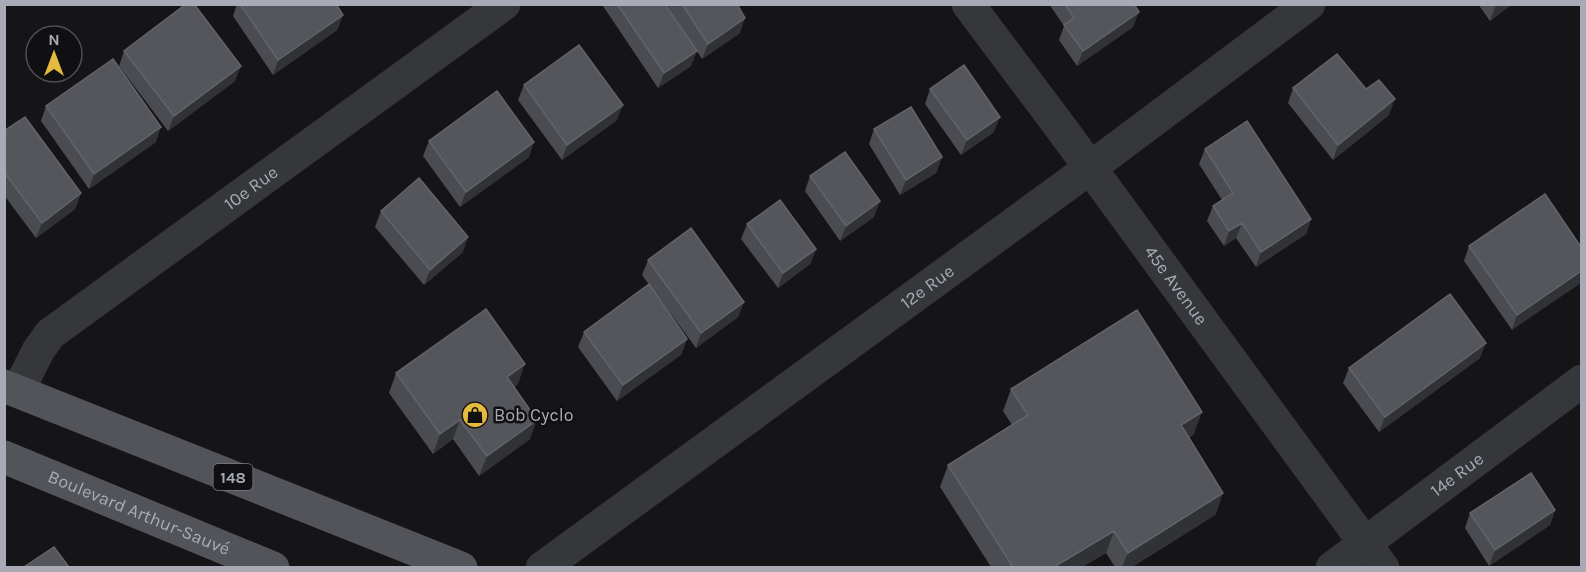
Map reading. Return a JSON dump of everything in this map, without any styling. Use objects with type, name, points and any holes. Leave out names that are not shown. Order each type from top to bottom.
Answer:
[{"type":"main road","name":"148","points":[[11,389],[461,567]]},
{"type":"main road","name":"Boulevard Arthur-Sauvé","points":[[4,457],[273,567]]},
{"type":"street","name":"10e Rue","points":[[11,389],[50,334],[504,4]]},
{"type":"street","name":"45e Avenue","points":[[968,4],[1374,555]]},
{"type":"street","name":"12e Rue","points":[[543,567],[1090,168],[1309,4]]},
{"type":"street","name":"14e Rue","points":[[1332,567],[1374,555],[1581,381]]},
{"type":"building","points":[[186,4],[194,4],[241,66],[174,116],[124,51]]},
{"type":"building","points":[[240,4],[336,4],[343,15],[278,60]]},
{"type":"building","points":[[617,4],[665,4],[697,51],[664,73]]},
{"type":"building","points":[[682,4],[737,4],[745,18],[708,44]]},
{"type":"building","points":[[1065,4],[1134,4],[1139,12],[1083,51],[1064,25],[1074,18]]},
{"type":"building","points":[[579,45],[623,105],[567,145],[524,85]]},
{"type":"building","points":[[1337,54],[1366,89],[1379,80],[1395,99],[1338,145],[1293,88]]},
{"type":"building","points":[[113,59],[161,127],[94,174],[46,106],[77,84],[84,84],[84,79]]},
{"type":"building","points":[[964,65],[1000,117],[967,140],[930,89]]},
{"type":"building","points":[[497,91],[534,142],[466,192],[429,141]]},
{"type":"building","points":[[911,107],[942,157],[906,180],[874,129]]},
{"type":"building","points":[[25,117],[81,193],[42,223],[4,172],[4,131]]},
{"type":"building","points":[[1247,121],[1311,219],[1261,252],[1242,223],[1229,231],[1213,206],[1233,193],[1205,149]]},
{"type":"building","points":[[845,152],[880,201],[846,226],[810,176]]},
{"type":"building","points":[[419,178],[468,237],[430,270],[381,211]]},
{"type":"building","points":[[1545,194],[1581,247],[1581,271],[1517,315],[1469,246]]},
{"type":"building","points":[[780,200],[816,249],[783,273],[747,224]]},
{"type":"building","points":[[691,228],[744,302],[701,333],[648,260]]},
{"type":"building","points":[[649,284],[687,339],[623,385],[584,332]]},
{"type":"building","points":[[1450,294],[1486,343],[1385,417],[1349,368]]},
{"type":"building","points":[[486,309],[525,364],[507,377],[537,420],[487,456],[460,420],[440,434],[396,373]]},
{"type":"building","points":[[1137,310],[1202,412],[1181,425],[1223,493],[1128,553],[1114,531],[1054,567],[1013,567],[948,465],[1028,415],[1011,389]]},
{"type":"building","points":[[1531,473],[1555,510],[1495,550],[1470,513]]},
{"type":"building","points":[[54,547],[69,567],[24,567]]},
{"type":"place","name":"Bob Cyclo","points":[[475,415]]}]
